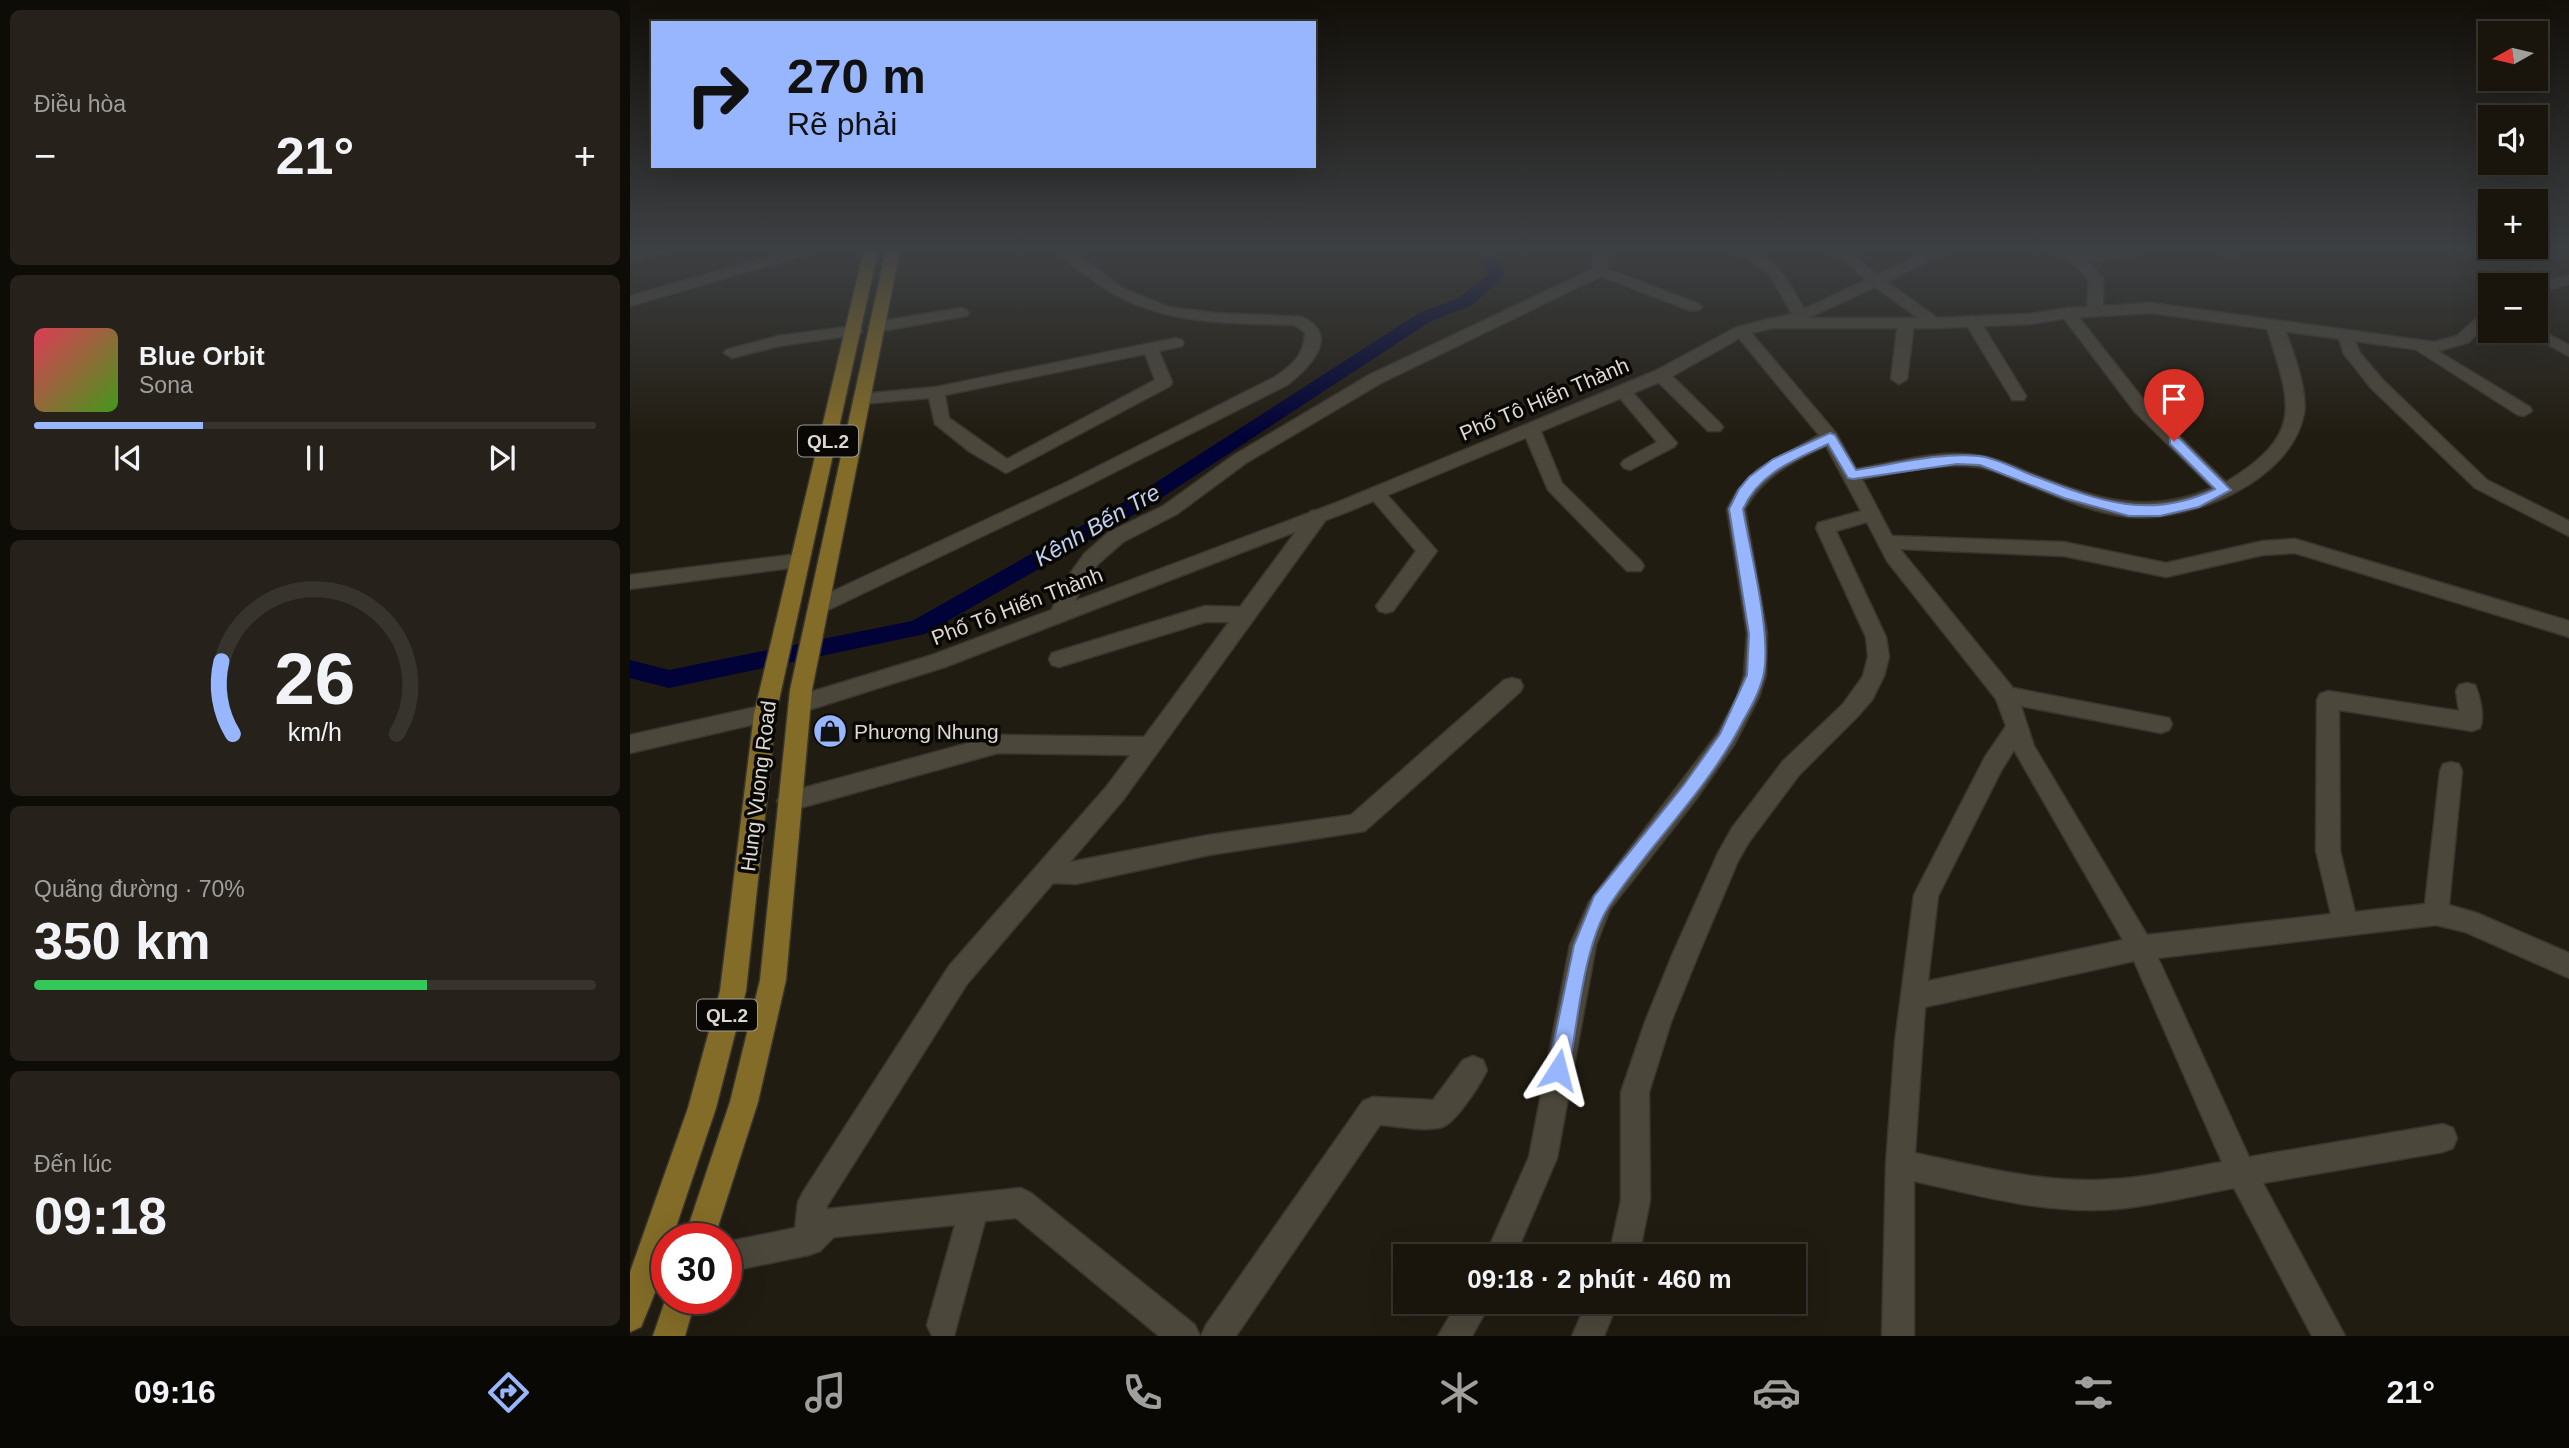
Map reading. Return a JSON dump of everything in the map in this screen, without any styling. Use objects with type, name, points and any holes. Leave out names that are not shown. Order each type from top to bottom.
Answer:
[{"type":"main road","name":"Hung Vuong Road","points":[[630,1316],[702,1108],[733,991],[767,707],[858,312]]},
{"type":"main road","name":"Hung Vuong Road","points":[[704,1223],[744,1102],[773,980],[800,697],[879,312]]},
{"type":"main road","points":[[767,707],[800,697]]},
{"type":"main road","points":[[669,1336],[676,1314]]},
{"type":"street","points":[[817,616],[1281,381],[1302,366],[1311,352],[1312,332],[1308,325],[1297,320],[1199,318],[1172,312]]},
{"type":"street","points":[[1059,615],[1076,580],[1091,559],[1116,537],[1170,510],[1240,459],[1375,379],[1514,312]]},
{"type":"street","points":[[1799,312],[1801,316]]},
{"type":"street","points":[[1772,323],[1809,312]]},
{"type":"street","points":[[1921,312],[1936,323]]},
{"type":"street","name":"Phố Tô Hiến Thành","points":[[800,697],[938,661],[1318,516],[1661,375],[1741,331],[1772,323],[1936,323],[2029,319],[2077,312]]},
{"type":"street","name":"Phố Tô Hiến Thành","points":[[2182,312],[2435,347],[2463,339],[2478,325]]},
{"type":"street","points":[[876,327],[961,313]]},
{"type":"street","points":[[2068,313],[2141,408],[2224,490]]},
{"type":"street","points":[[1972,321],[2018,396]]},
{"type":"street","points":[[1899,379],[1906,323]]},
{"type":"street","points":[[1853,475],[1957,460],[1981,461],[2069,494],[2129,511],[2160,511],[2199,502],[2256,474],[2288,437],[2296,412],[2291,382],[2274,325]]},
{"type":"street","points":[[732,353],[778,341],[854,331]]},
{"type":"street","points":[[1741,331],[1830,438],[1853,475],[1894,556],[2006,695],[2024,748],[2141,948],[2241,1172],[2329,1336]]},
{"type":"street","points":[[2346,336],[2352,354],[2377,384],[2482,484],[2569,529]]},
{"type":"street","points":[[2548,340],[2569,351]]},
{"type":"street","points":[[861,399],[936,392],[1176,343]]},
{"type":"street","points":[[2421,346],[2524,411]]},
{"type":"street","points":[[936,392],[941,420],[976,449],[1006,467],[1164,382],[1150,348]]},
{"type":"street","points":[[1661,375],[1714,427]]},
{"type":"street","points":[[1622,391],[1668,443],[1630,464]]},
{"type":"street","points":[[1531,429],[1553,486],[1634,566]]},
{"type":"street","points":[[1505,1244],[1543,1158],[1583,945],[1601,902],[1689,791],[1726,739],[1748,697],[1755,675],[1756,634],[1736,509],[1744,492],[1754,480],[1778,463],[1830,438]]},
{"type":"street","points":[[1376,493],[1427,551],[1386,606]]},
{"type":"street","points":[[1627,1244],[1636,1203],[1632,1114],[1635,1092],[1686,953],[1734,847],[1763,802],[1800,757],[1866,693],[1877,668],[1880,649],[1876,637],[1825,528],[1872,514]]},
{"type":"street","points":[[809,1240],[813,1202],[950,986],[1115,793],[1318,516]]},
{"type":"street","points":[[1887,542],[2064,549],[2166,570],[2263,548],[2295,547],[2569,629]]},
{"type":"street","points":[[630,582],[799,561]]},
{"type":"street","points":[[1059,659],[1205,614],[1244,615]]},
{"type":"street","points":[[1045,872],[1076,873],[1209,845],[1357,824],[1512,686]]},
{"type":"street","points":[[2346,924],[2328,850],[2328,700],[2472,723],[2467,691]]},
{"type":"street","points":[[2006,695],[2161,724]]},
{"type":"street","points":[[630,744],[767,707]]},
{"type":"street","points":[[1898,1336],[1900,1164],[1908,1042],[1926,895],[1993,764],[2017,727]]},
{"type":"street","points":[[789,801],[998,744],[1149,746]]},
{"type":"street","points":[[2436,914],[2451,771]]},
{"type":"street","points":[[1913,997],[2141,948],[2436,914],[2468,921],[2569,966]]},
{"type":"street","points":[[1217,1336],[1373,1111],[1440,1114],[1473,1070]]},
{"type":"street","points":[[1900,1164],[2037,1193],[2084,1196],[2118,1194],[2442,1138]]},
{"type":"street","points":[[742,1254],[809,1240],[828,1223],[1021,1203],[1184,1336]]},
{"type":"street","points":[[943,1325],[974,1208]]},
{"type":"street","points":[[1454,1336],[1468,1314]]},
{"type":"street","points":[[1588,1336],[1598,1314]]},
{"type":"waterway","name":"Kênh Bến Tre","points":[[630,669],[669,679],[917,628],[1145,499],[1425,317],[1437,312]]},
{"type":"place","name":"Phương Nhung","points":[[830,731]]},
{"type":"route","points":[[1558,1070],[1583,945],[1601,902],[1689,791],[1726,739],[1748,697],[1755,675],[1756,634],[1736,509],[1744,492],[1754,480],[1778,463],[1830,438],[1853,475],[1957,460],[1981,461],[2069,494],[2129,511],[2160,511],[2199,502],[2224,490],[2174,441]]}]
